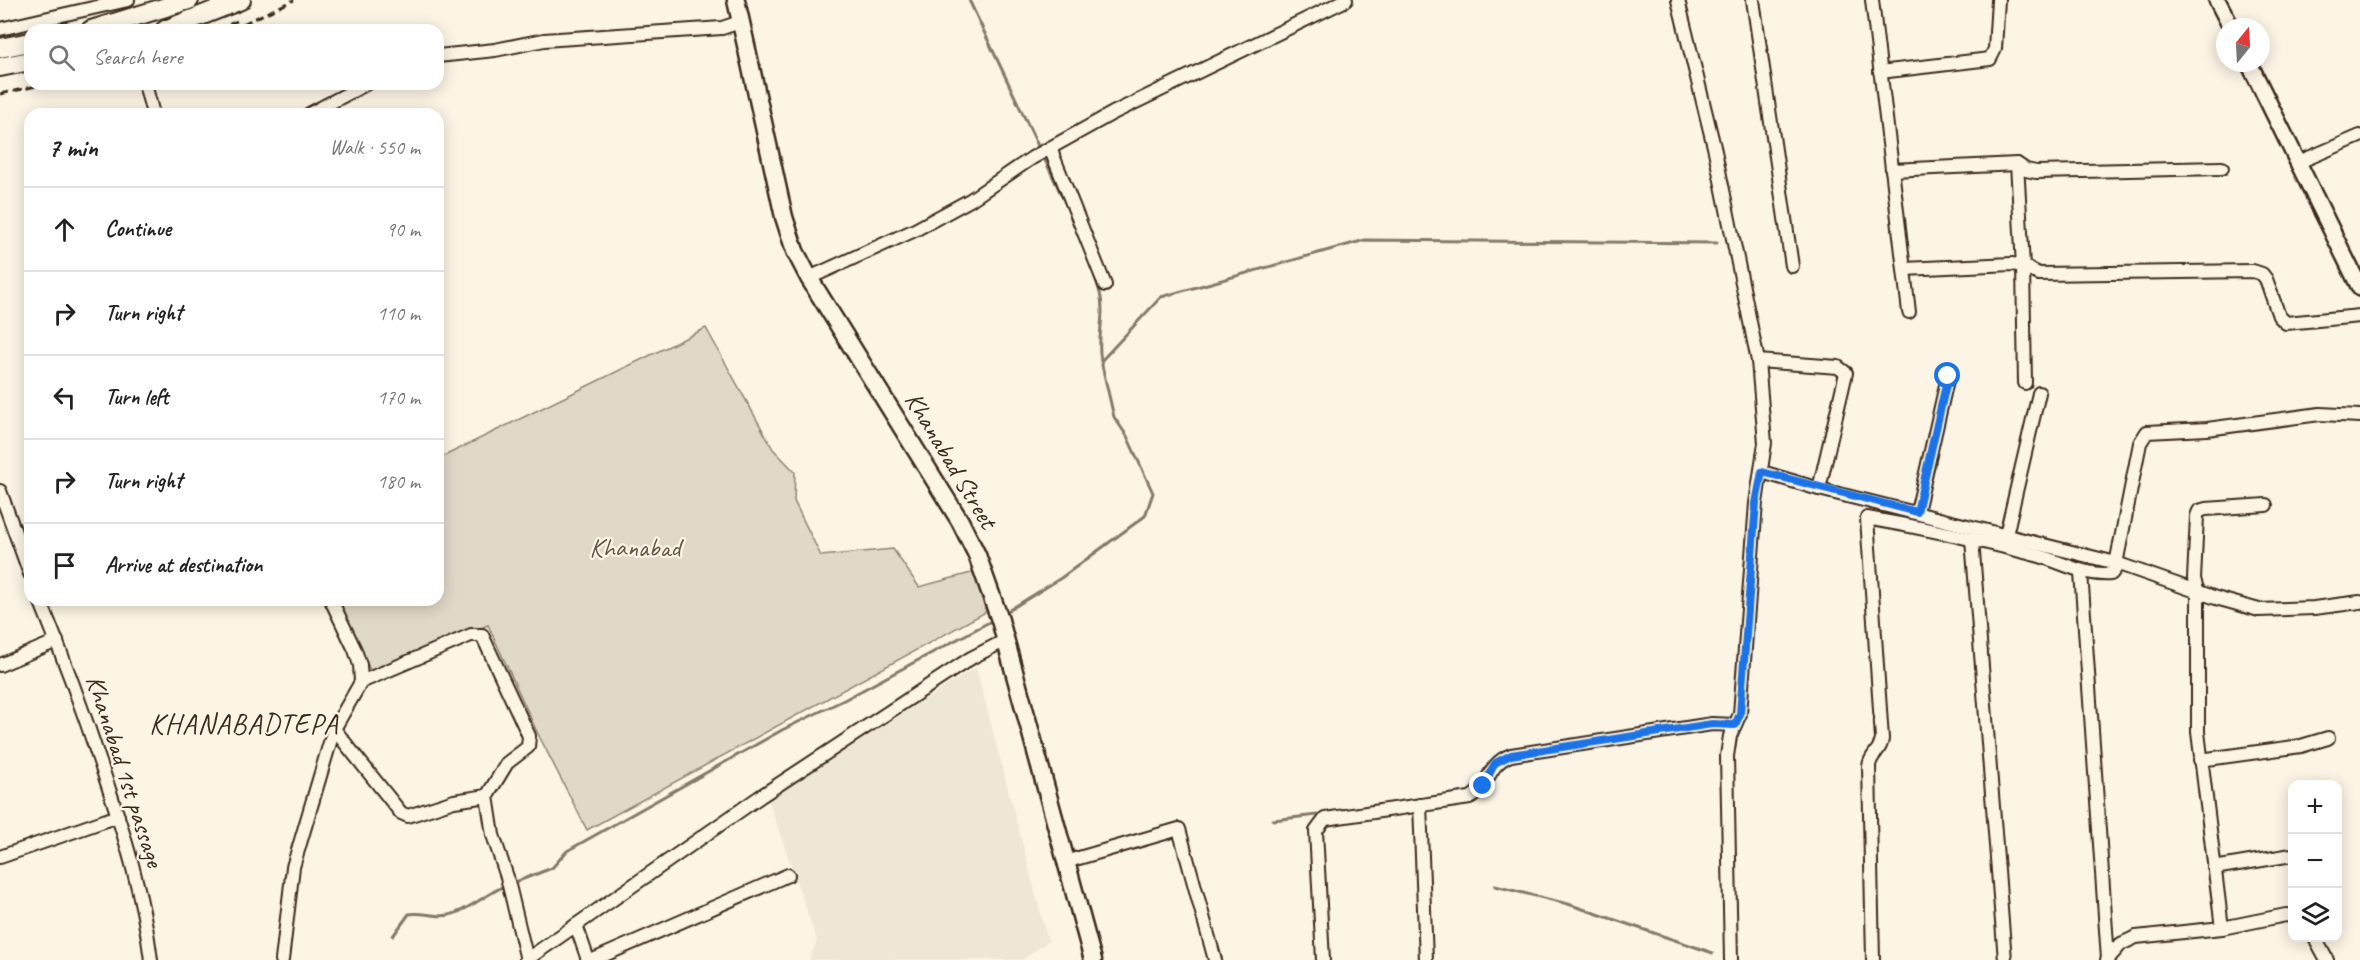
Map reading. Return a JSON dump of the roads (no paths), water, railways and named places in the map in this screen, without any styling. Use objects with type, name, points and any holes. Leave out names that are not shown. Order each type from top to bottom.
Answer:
[{"type":"main road","points":[[130,24],[189,0]]},
{"type":"main road","points":[[180,24],[241,0]]},
{"type":"main road","name":"Khanabad Street","points":[[736,0],[784,217],[795,251],[809,278],[960,521],[978,555],[1006,640],[1093,960]]},
{"type":"main road","points":[[0,48],[24,43]]},
{"type":"main road","points":[[0,67],[24,62]]},
{"type":"street","points":[[0,29],[124,0],[128,24]]},
{"type":"street","points":[[809,278],[915,230],[970,200],[1032,158],[1113,113],[1346,0]]},
{"type":"street","points":[[1678,0],[1715,151],[1741,290],[1758,360],[1765,429],[1762,472],[1756,503],[1740,714],[1730,736],[1727,756],[1731,960]]},
{"type":"street","points":[[1753,0],[1792,266]]},
{"type":"street","points":[[1872,0],[1909,312]]},
{"type":"street","points":[[1880,72],[1990,59],[1995,49],[1998,0]]},
{"type":"street","points":[[2217,0],[2226,18]]},
{"type":"street","points":[[444,55],[495,50],[544,40],[722,28],[740,22]]},
{"type":"street","points":[[2254,72],[2360,288]]},
{"type":"street","points":[[147,90],[151,108]]},
{"type":"street","points":[[320,108],[355,90]]},
{"type":"street","points":[[2299,162],[2360,136]]},
{"type":"street","points":[[1050,148],[1105,285]]},
{"type":"street","points":[[1892,170],[2017,164],[2026,170],[2036,172],[2222,168]]},
{"type":"street","points":[[2017,164],[2023,266],[2025,383]]},
{"type":"street","points":[[1904,268],[2023,266],[2039,274],[2253,271],[2266,279],[2279,316],[2286,323],[2360,316]]},
{"type":"street","points":[[1758,360],[1838,368],[1846,373],[1819,489]]},
{"type":"street","points":[[1917,512],[1948,376]]},
{"type":"street","points":[[2007,535],[2039,393]]},
{"type":"street","points":[[1867,518],[1949,532],[2038,555],[2080,572],[2111,574],[2116,563],[2140,442],[2147,432],[2207,429],[2320,414],[2360,416]]},
{"type":"street","points":[[1762,472],[1819,489],[2116,563],[2198,592],[2259,610],[2360,602]]},
{"type":"street","points":[[0,491],[24,557]]},
{"type":"street","points":[[1866,500],[1881,739],[1880,749],[1871,758],[1869,766],[1873,960]]},
{"type":"street","points":[[2222,928],[2200,759],[2198,592],[2194,579],[2199,511],[2266,505]]},
{"type":"street","points":[[1972,539],[2005,960]]},
{"type":"street","points":[[2080,572],[2108,959]]},
{"type":"street","name":"Khanabad 1st passage","points":[[42,606],[71,674],[118,816],[145,912],[151,960]]},
{"type":"street","points":[[334,606],[355,650],[362,682]]},
{"type":"street","points":[[282,960],[292,867],[334,729],[362,682],[471,635],[482,635],[529,736],[526,750],[507,763],[488,796],[493,835],[509,884],[527,960],[761,796],[971,658],[1006,640]]},
{"type":"street","points":[[0,665],[57,641]]},
{"type":"street","points":[[1323,960],[1317,826],[1330,818],[1474,796],[1483,786],[1495,763],[1511,755],[1712,724],[1735,725]]},
{"type":"street","points":[[334,729],[401,813],[408,816],[454,801],[488,796]]},
{"type":"street","points":[[2200,759],[2301,746],[2328,738]]},
{"type":"street","points":[[1420,805],[1426,960]]},
{"type":"street","points":[[0,857],[118,816]]},
{"type":"street","points":[[1065,862],[1179,829],[1215,960]]},
{"type":"street","points":[[2214,868],[2288,856]]},
{"type":"street","points":[[593,960],[788,875]]},
{"type":"street","points":[[2108,959],[2121,944],[2136,937],[2222,928],[2288,915]]},
{"type":"street","points":[[576,925],[588,960]]},
{"type":"street","points":[[2317,942],[2327,960]]},
{"type":"waterway","points":[[969,0],[1040,150]]},
{"type":"waterway","points":[[1043,156],[1082,241],[1100,293],[1102,302],[1101,361]]},
{"type":"waterway","points":[[1003,614],[1061,578],[1145,516],[1153,493],[1127,436],[1114,417],[1101,361],[1161,297],[1365,240],[1717,243]]},
{"type":"waterway","points":[[513,883],[552,868],[567,851],[782,730],[844,700],[995,619]]},
{"type":"waterway","points":[[1273,820],[1326,814]]},
{"type":"waterway","points":[[393,936],[409,914],[450,915],[507,885]]},
{"type":"waterway","points":[[1495,886],[1568,904],[1713,953]]},
{"type":"railway","points":[[243,24],[294,0]]},
{"type":"railway","points":[[230,24],[237,21]]},
{"type":"railway","points":[[0,94],[24,89]]},
{"type":"district","name":"KHANABADTEPA","points":[[244,723]]},
{"type":"park label","name":"Khanabad","points":[[635,547]]}]
